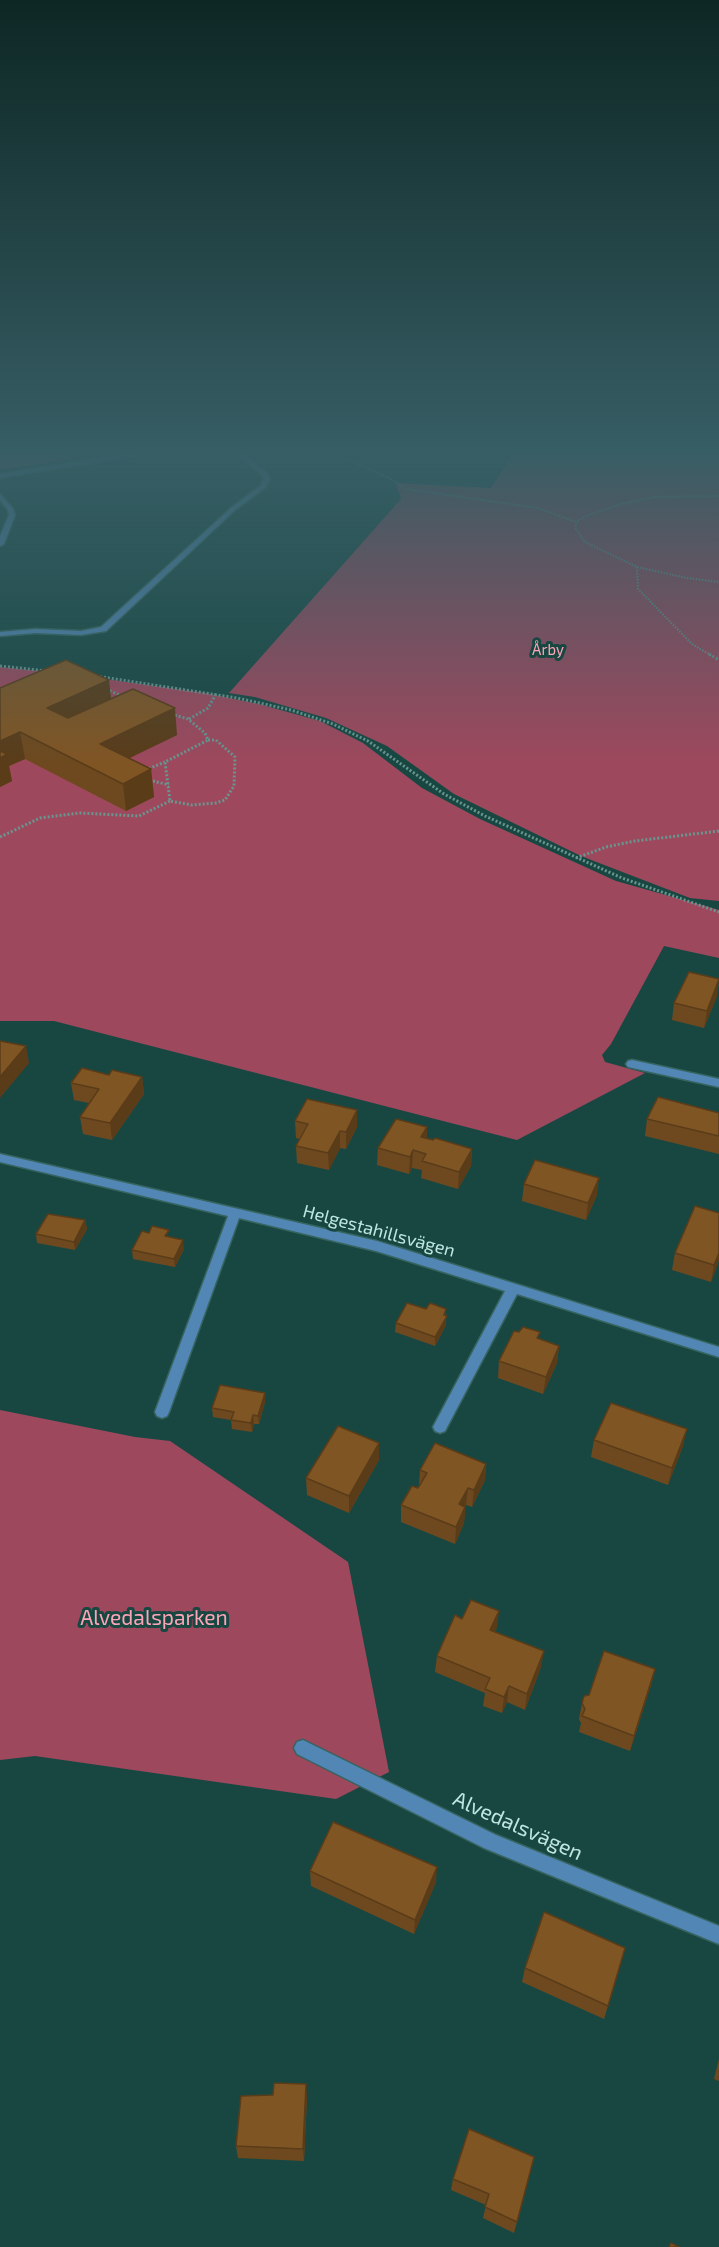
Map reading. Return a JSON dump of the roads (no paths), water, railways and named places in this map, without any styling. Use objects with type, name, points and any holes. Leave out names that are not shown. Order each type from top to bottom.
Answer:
[{"type":"street","points":[[0,634],[34,631],[81,633],[103,629],[185,554]]},
{"type":"street","points":[[632,1064],[719,1083]]},
{"type":"street","name":"Helgestahillsvägen","points":[[0,1158],[377,1246],[719,1352]]},
{"type":"street","points":[[162,1412],[235,1213]]},
{"type":"street","points":[[440,1427],[513,1289]]},
{"type":"street","name":"Alvedalsvägen","points":[[303,1748],[489,1842],[719,1935]]},
{"type":"park label","name":"Årby","points":[[548,650]]},
{"type":"park label","name":"Alvedalsparken","points":[[154,1618]]}]
